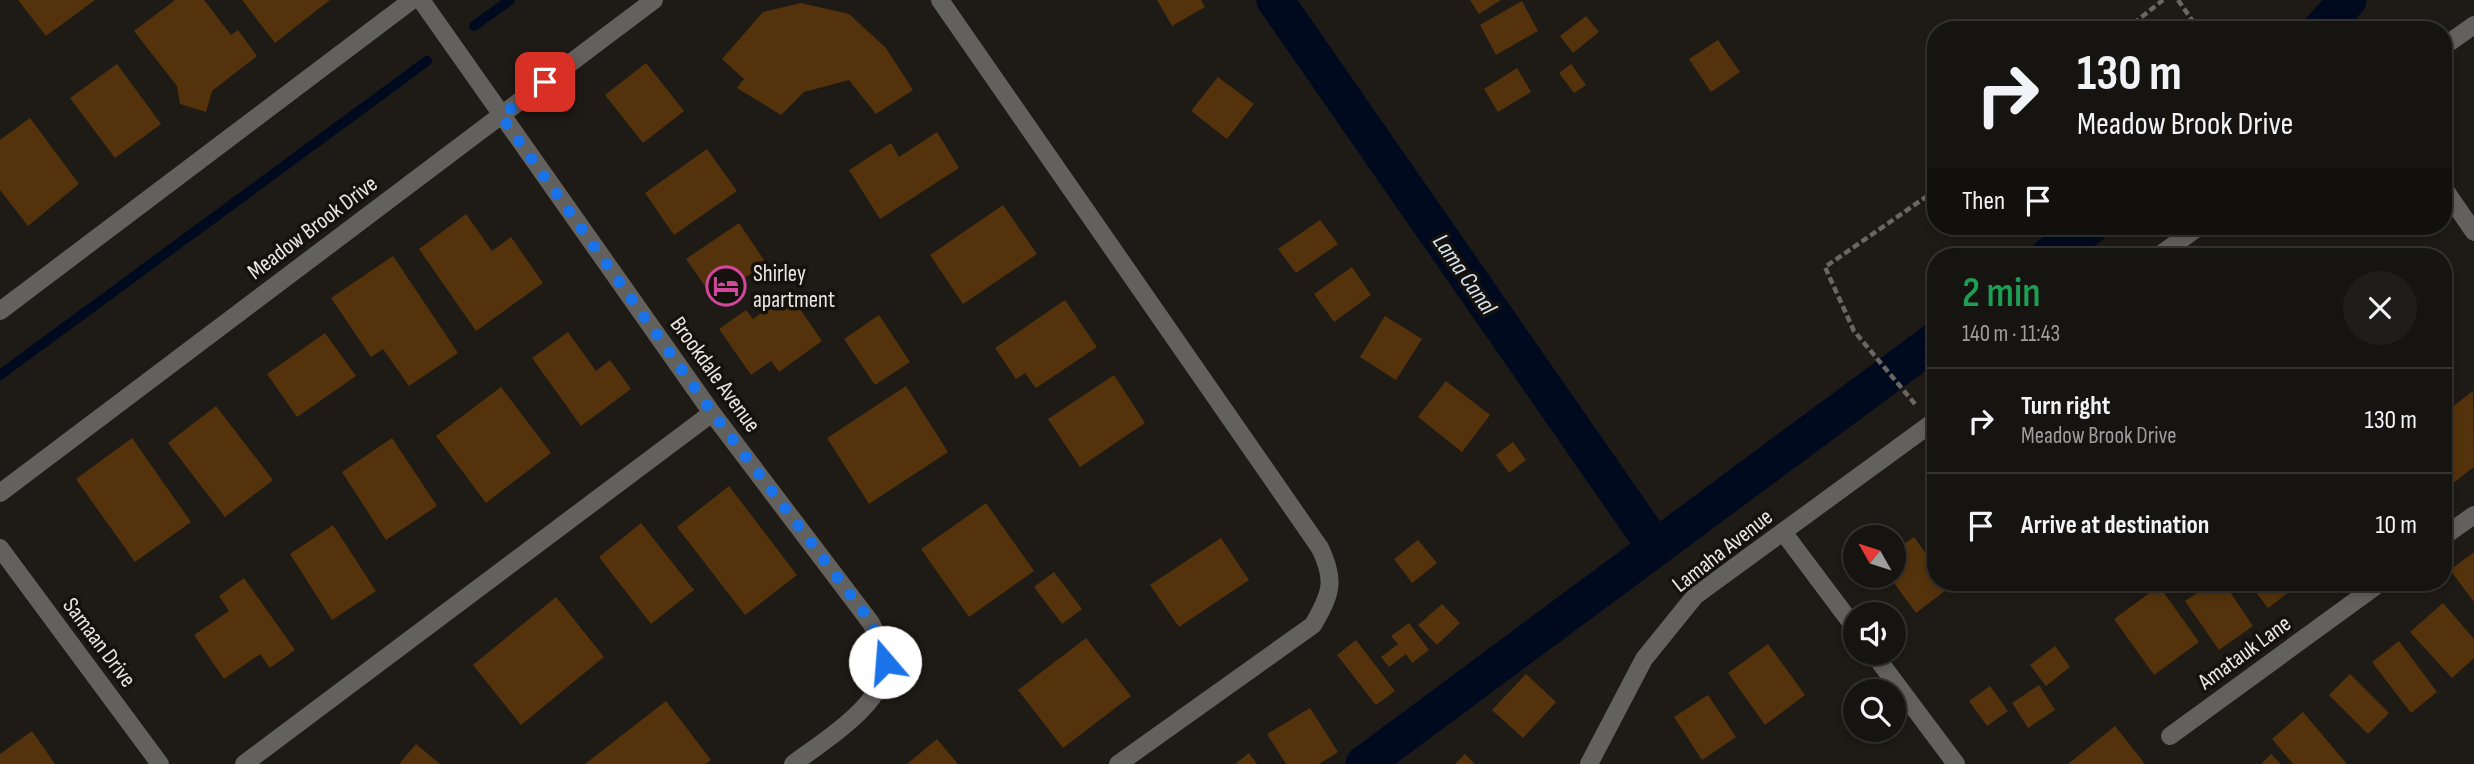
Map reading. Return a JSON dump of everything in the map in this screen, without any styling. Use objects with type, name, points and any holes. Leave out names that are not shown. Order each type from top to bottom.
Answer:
[{"type":"street","points":[[0,311],[412,0]]},
{"type":"street","name":"Brookdale Avenue","points":[[421,0],[712,412],[872,623],[885,662],[882,679],[860,713],[793,764]]},
{"type":"street","name":"Meadow Brook Drive","points":[[0,493],[654,0]]},
{"type":"street","points":[[940,0],[1320,548],[1328,565],[1330,594],[1313,625],[1118,764]]},
{"type":"street","points":[[2452,41],[2474,25]]},
{"type":"street","points":[[2452,200],[2474,232]]},
{"type":"street","points":[[2169,248],[2188,235]]},
{"type":"street","points":[[244,764],[712,412]]},
{"type":"street","name":"Lamaha Avenue","points":[[1589,764],[1644,659],[1695,596],[1927,426]]},
{"type":"street","points":[[2452,531],[2474,515]]},
{"type":"street","points":[[1783,532],[1843,612]]},
{"type":"street","name":"Samaan Drive","points":[[0,548],[160,764]]},
{"type":"street","name":"Amatauk Lane","points":[[2170,736],[2369,591]]},
{"type":"street","points":[[1882,665],[1956,764]]},
{"type":"path","points":[[2136,21],[2163,0]]},
{"type":"path","points":[[2178,0],[2193,21]]},
{"type":"path","points":[[1927,196],[1825,267],[1854,331],[1927,415]]},
{"type":"building","points":[[18,0],[95,0],[46,36]]},
{"type":"building","points":[[175,0],[204,0],[231,35],[238,30],[257,56],[212,91],[206,112],[180,104],[177,86],[134,31]]},
{"type":"building","points":[[242,0],[330,0],[275,43]]},
{"type":"building","points":[[1157,0],[1201,0],[1205,7],[1172,26]]},
{"type":"building","points":[[1470,0],[1501,0],[1479,14]]},
{"type":"building","points":[[1522,1],[1538,31],[1496,55],[1480,25]]},
{"type":"building","points":[[801,3],[849,14],[886,48],[913,90],[876,114],[849,80],[804,92],[781,115],[737,88],[744,79],[722,59],[763,12]]},
{"type":"building","points":[[1586,16],[1599,32],[1573,53],[1560,36]]},
{"type":"building","points":[[1718,40],[1740,72],[1711,92],[1689,59]]},
{"type":"building","points":[[646,63],[684,111],[643,143],[605,95]]},
{"type":"building","points":[[117,64],[161,124],[115,158],[70,98]]},
{"type":"building","points":[[1571,64],[1586,85],[1574,93],[1559,73]]},
{"type":"building","points":[[1517,68],[1531,92],[1498,112],[1484,89]]},
{"type":"building","points":[[1218,77],[1254,104],[1227,139],[1191,111]]},
{"type":"building","points":[[30,118],[79,184],[28,226],[0,190],[0,140]]},
{"type":"building","points":[[937,132],[959,168],[880,219],[849,170],[891,143],[899,157]]},
{"type":"building","points":[[707,149],[737,191],[674,235],[645,193]]},
{"type":"building","points":[[1003,205],[1037,254],[963,304],[930,255]]},
{"type":"building","points":[[466,214],[492,251],[511,237],[543,283],[476,331],[419,249]]},
{"type":"building","points":[[1320,220],[1338,244],[1296,273],[1278,249]]},
{"type":"building","points":[[739,223],[766,263],[714,299],[686,259]]},
{"type":"building","points":[[393,256],[458,353],[409,386],[383,349],[371,357],[331,298]]},
{"type":"building","points":[[1352,267],[1371,295],[1334,322],[1314,294]]},
{"type":"building","points":[[789,293],[822,341],[779,372],[771,361],[751,375],[719,329],[746,310],[753,319]]},
{"type":"building","points":[[1065,300],[1097,347],[1036,388],[1025,373],[1016,379],[995,348]]},
{"type":"building","points":[[879,315],[910,362],[875,385],[844,339]]},
{"type":"building","points":[[1385,316],[1422,339],[1396,380],[1360,357]]},
{"type":"building","points":[[568,332],[596,371],[610,360],[631,389],[581,426],[532,358]]},
{"type":"building","points":[[325,333],[356,376],[297,417],[267,374]]},
{"type":"building","points":[[1114,375],[1145,423],[1080,467],[1048,419]]},
{"type":"building","points":[[1446,381],[1490,415],[1462,452],[1418,417]]},
{"type":"building","points":[[906,386],[948,452],[869,504],[827,438]]},
{"type":"building","points":[[501,387],[551,453],[486,503],[436,436]]},
{"type":"building","points":[[2473,391],[2474,467],[2452,484],[2452,407]]},
{"type":"building","points":[[216,406],[273,480],[225,517],[168,443]]},
{"type":"building","points":[[132,438],[191,522],[135,562],[76,479]]},
{"type":"building","points":[[392,438],[437,506],[386,540],[342,472]]},
{"type":"building","points":[[1513,442],[1526,460],[1509,473],[1496,455]]},
{"type":"building","points":[[729,486],[797,575],[745,615],[677,527]]},
{"type":"building","points":[[986,503],[1034,571],[969,617],[921,549]]},
{"type":"building","points":[[641,523],[694,590],[651,624],[599,557]]},
{"type":"building","points":[[333,525],[376,591],[332,620],[290,554]]},
{"type":"building","points":[[1914,537],[1927,555],[1927,591],[1945,591],[1916,613],[1898,588],[1906,588],[1906,543]]},
{"type":"building","points":[[1221,538],[1249,580],[1179,627],[1150,585]]},
{"type":"building","points":[[1418,540],[1437,563],[1412,583],[1394,559]]},
{"type":"building","points":[[2474,552],[2474,602],[2452,573],[2452,568]]},
{"type":"building","points":[[1054,572],[1082,609],[1062,624],[1034,587]]},
{"type":"building","points":[[244,578],[295,650],[270,668],[260,654],[224,679],[194,635],[229,611],[219,596]]},
{"type":"building","points":[[2152,591],[2163,591],[2199,642],[2154,675],[2114,619]]},
{"type":"building","points":[[2200,591],[2229,591],[2253,626],[2219,650],[2185,601]]},
{"type":"building","points":[[2255,591],[2290,591],[2268,608]]},
{"type":"building","points":[[556,597],[604,657],[521,725],[473,665]]},
{"type":"building","points":[[2443,603],[2474,639],[2474,658],[2452,678],[2410,632]]},
{"type":"building","points":[[1442,604],[1460,623],[1437,645],[1418,625]]},
{"type":"building","points":[[1409,623],[1429,650],[1412,663],[1406,654],[1389,667],[1381,657],[1398,644],[1391,636]]},
{"type":"building","points":[[1086,638],[1131,696],[1063,748],[1018,690]]},
{"type":"building","points":[[1356,640],[1395,691],[1376,705],[1337,655]]},
{"type":"building","points":[[2399,641],[2437,692],[2411,713],[2372,662]]},
{"type":"building","points":[[1768,644],[1805,695],[1765,725],[1728,673]]},
{"type":"building","points":[[2055,646],[2070,667],[2046,686],[2030,665]]},
{"type":"building","points":[[1526,674],[1556,702],[1523,738],[1492,710]]},
{"type":"building","points":[[2350,674],[2389,713],[2368,734],[2329,695]]},
{"type":"building","points":[[2039,685],[2055,710],[2028,728],[2012,703]]},
{"type":"building","points":[[1990,686],[2008,711],[1987,726],[1969,701]]},
{"type":"building","points":[[1708,695],[1736,737],[1702,760],[1674,717]]},
{"type":"building","points":[[666,701],[711,760],[706,764],[585,764]]},
{"type":"building","points":[[1310,708],[1338,752],[1319,764],[1286,764],[1267,734]]},
{"type":"building","points":[[2303,712],[2347,764],[2293,764],[2272,739]]},
{"type":"building","points":[[2115,726],[2145,764],[2068,764]]},
{"type":"building","points":[[32,731],[55,764],[0,764],[0,754]]},
{"type":"building","points":[[937,739],[958,764],[907,764]]},
{"type":"building","points":[[416,744],[440,764],[399,764]]},
{"type":"building","points":[[1249,753],[1257,764],[1235,764]]},
{"type":"building","points":[[1465,754],[1475,764],[1455,764]]},
{"type":"building","points":[[2271,754],[2281,764],[2261,764]]},
{"type":"waterway","points":[[474,26],[510,0]]},
{"type":"waterway","name":"Lama Canal","points":[[1275,0],[1656,548]]},
{"type":"waterway","points":[[2328,21],[2348,0]]},
{"type":"waterway","points":[[0,375],[427,61]]},
{"type":"waterway","points":[[2059,248],[2078,235]]},
{"type":"waterway","points":[[1364,764],[1927,347]]},
{"type":"place","name":"Shirley apartment","points":[[726,286]]},
{"type":"route","points":[[545,82],[501,116],[712,412],[872,623],[880,640],[885,662]]}]
